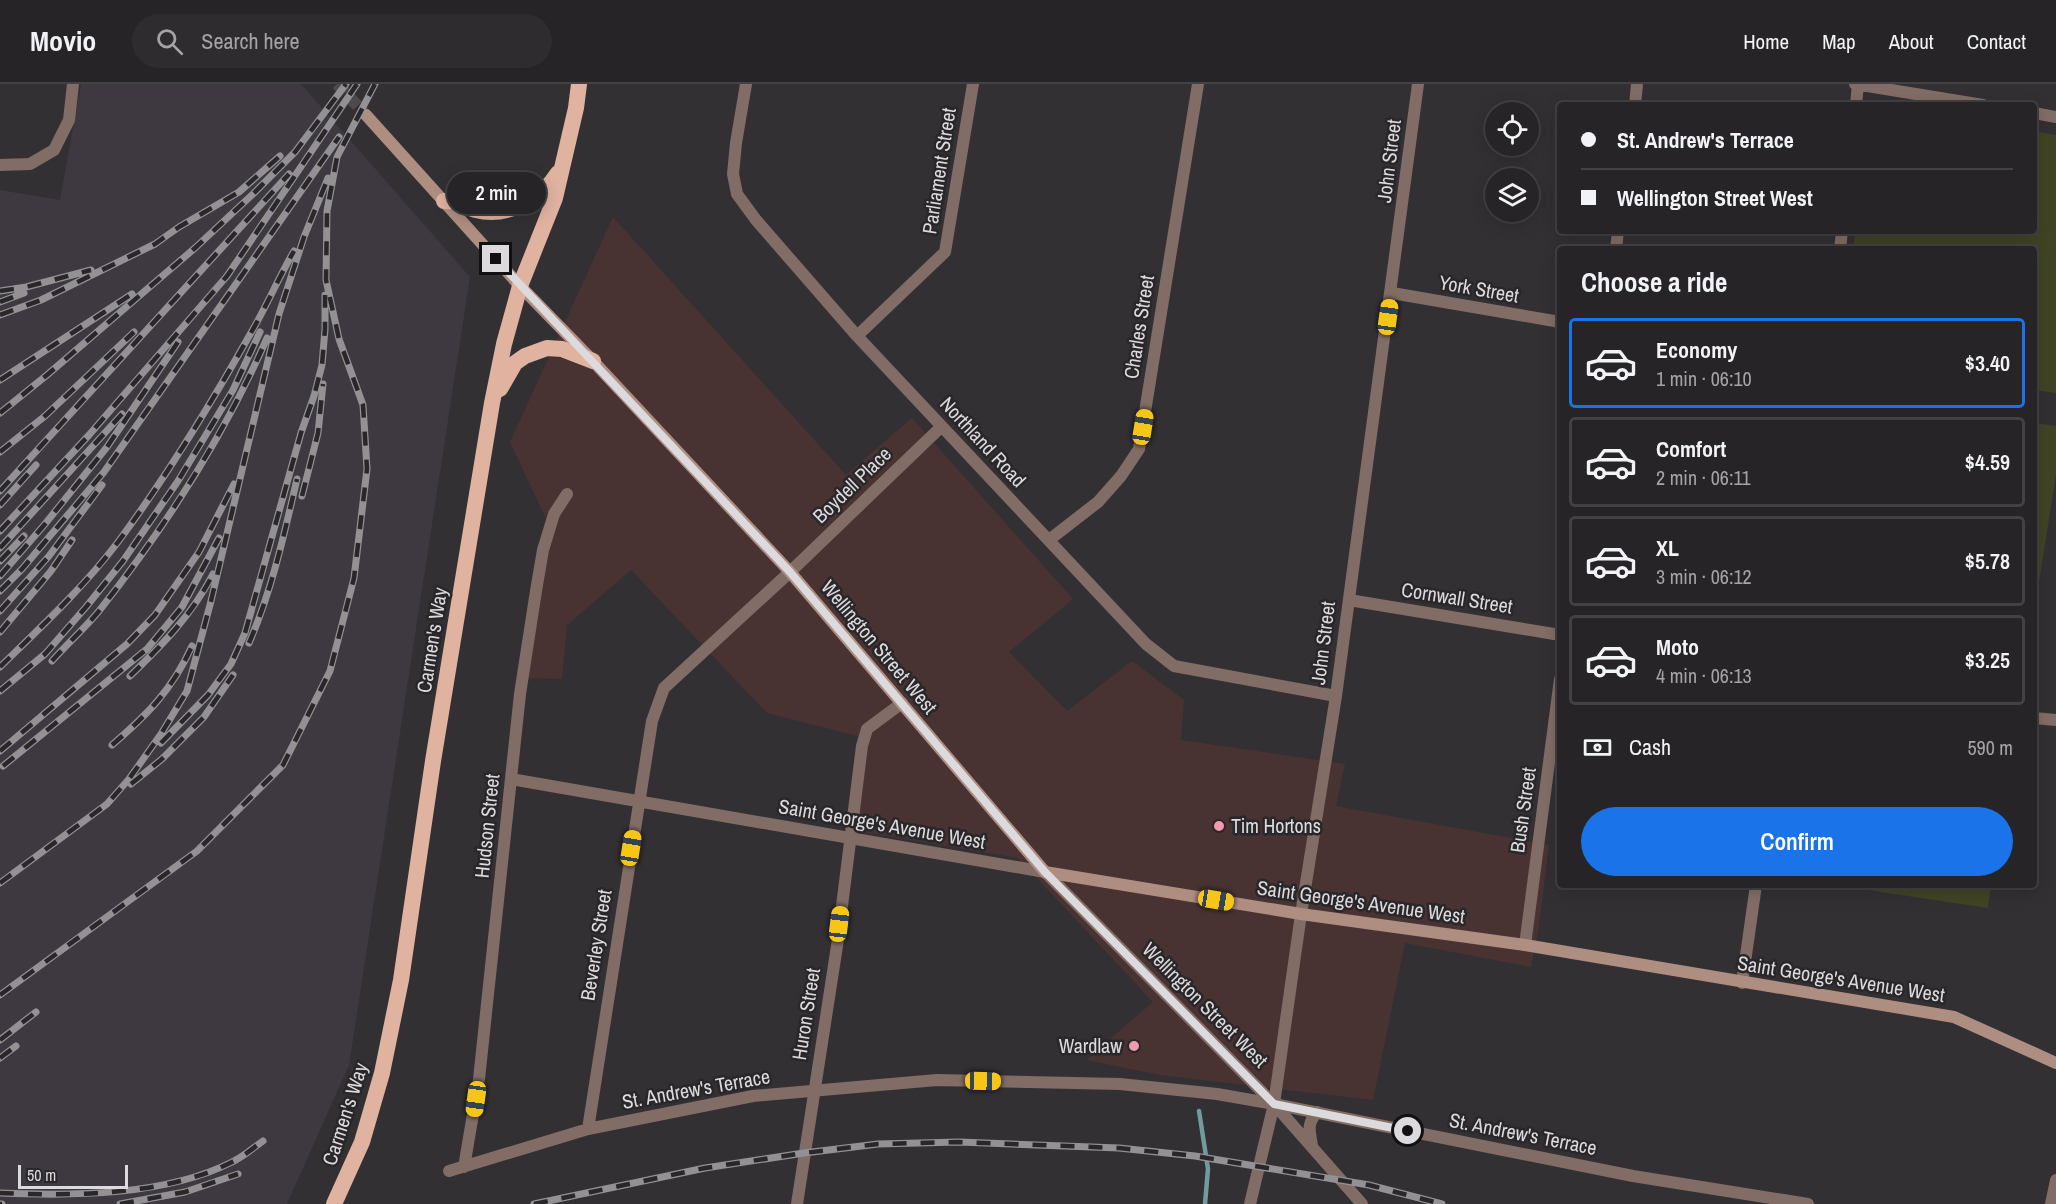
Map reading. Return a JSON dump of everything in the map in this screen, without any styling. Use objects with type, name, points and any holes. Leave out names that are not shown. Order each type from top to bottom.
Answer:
[{"type":"highway","name":"Carmen's Way","points":[[334,1204],[362,1142],[382,1073],[401,980],[433,761],[492,403],[519,286],[549,214],[562,167],[576,108],[579,84]]},
{"type":"highway","points":[[444,201],[460,202],[475,210],[503,211],[530,201],[552,182],[562,167]]},
{"type":"highway","points":[[492,403],[515,363],[525,356],[547,348],[562,349],[593,361]]},
{"type":"main road","name":"Wellington Street West","points":[[366,115],[519,286],[593,361],[790,572],[1045,872]]},
{"type":"main road","name":"Saint George's Avenue West","points":[[1045,872],[1301,914],[1525,945],[1954,1017],[2056,1063]]},
{"type":"street","points":[[0,165],[30,164],[54,150],[69,120],[74,84]]},
{"type":"street","name":"Northland Road","points":[[746,84],[733,174],[737,194],[756,220],[857,336],[1146,644],[1174,666],[1336,696]]},
{"type":"street","name":"Parliament Street","points":[[857,336],[945,252],[973,84]]},
{"type":"street","name":"Charles Street","points":[[1049,540],[1098,502],[1121,476],[1139,449],[1198,84]]},
{"type":"street","name":"John Street","points":[[1250,1204],[1274,1104],[1301,914],[1336,696],[1392,293],[1418,84]]},
{"type":"street","points":[[1635,102],[1638,84]]},
{"type":"street","points":[[1856,102],[1857,84],[1965,102]]},
{"type":"street","points":[[2037,114],[2056,117]]},
{"type":"street","name":"York Street","points":[[1392,293],[1557,321]]},
{"type":"street","name":"Boydell Place","points":[[790,572],[941,427]]},
{"type":"street","name":"Hudson Street","points":[[464,1167],[479,1079],[520,694],[543,550],[554,514],[567,494]]},
{"type":"street","name":"Beverley Street","points":[[588,1130],[652,721],[664,688],[790,572]]},
{"type":"street","name":"Cornwall Street","points":[[1348,600],[1557,635]]},
{"type":"street","name":"Bush Street","points":[[1525,945],[1557,703]]},
{"type":"street","name":"Huron Street","points":[[797,1204],[837,946],[862,746],[867,729],[902,704]]},
{"type":"street","points":[[2037,718],[2056,720]]},
{"type":"street","name":"Saint George's Avenue West","points":[[511,778],[1045,872]]},
{"type":"street","name":"Wellington Street West","points":[[1045,872],[1274,1104],[1362,1204]]},
{"type":"street","points":[[1742,982],[1756,888]]},
{"type":"street","name":"St. Andrew's Terrace","points":[[449,1171],[588,1130],[753,1096],[937,1080],[1110,1084],[1217,1094],[1633,1176],[1808,1204]]},
{"type":"street","points":[[1312,1147],[1309,1125],[1317,1112]]},
{"type":"street","points":[[2051,1204],[2056,1180]]},
{"type":"shaded area","points":[[81,84],[301,84],[470,277],[349,1065],[287,1204],[0,1204],[0,190],[60,200]]},
{"type":"shaded area","points":[[613,217],[846,475],[912,418],[1073,599],[1009,652],[1067,711],[1132,661],[1184,700],[1181,740],[1345,764],[1336,806],[1549,845],[1531,967],[1405,943],[1373,1100],[1160,1075],[1086,1060],[1153,1002],[1018,858],[857,831],[869,739],[767,713],[631,570],[567,625],[562,679],[526,678],[550,527],[510,442]]},
{"type":"green space","points":[[2037,132],[2056,135],[2056,393],[2037,390],[2037,246],[1854,246],[1856,234],[2037,234]]},
{"type":"green space","points":[[2037,423],[2056,426],[2056,474],[2037,595]]},
{"type":"green space","points":[[1861,888],[1991,888],[1988,908]]},
{"type":"waterway","points":[[1199,1111],[1208,1169],[1205,1204]]},
{"type":"tunnel","points":[[337,84],[366,115]]},
{"type":"railway","points":[[0,413],[195,248],[253,194],[295,152],[346,84]]},
{"type":"railway","points":[[0,531],[89,435],[227,276],[357,84]]},
{"type":"railway","points":[[0,995],[197,851],[283,765],[330,671],[354,578],[367,469],[363,405],[339,339],[326,280],[327,211],[337,157],[375,84]]},
{"type":"railway","points":[[0,591],[22,569],[104,472],[339,137]]},
{"type":"railway","points":[[0,315],[41,300],[155,244],[179,227],[239,192],[280,156]]},
{"type":"railway","points":[[0,491],[289,174]]},
{"type":"railway","points":[[0,883],[107,804],[129,779],[161,734],[187,691],[211,601],[279,314],[304,237],[328,178]]},
{"type":"railway","points":[[0,667],[91,575],[136,517],[221,385],[294,251]]},
{"type":"railway","points":[[0,291],[26,287],[91,270]]},
{"type":"railway","points":[[0,302],[24,293]]},
{"type":"railway","points":[[0,380],[132,294]]},
{"type":"railway","points":[[161,743],[208,695],[231,664],[245,633],[322,365],[325,295]]},
{"type":"railway","points":[[0,452],[45,416],[134,332]]},
{"type":"railway","points":[[0,691],[45,654],[123,561],[178,481],[233,390],[260,332]]},
{"type":"railway","points":[[52,661],[99,611],[170,514],[213,445],[267,338]]},
{"type":"railway","points":[[0,576],[107,447],[178,342]]},
{"type":"railway","points":[[302,496],[318,433],[323,384]]},
{"type":"railway","points":[[0,548],[122,414]]},
{"type":"railway","points":[[0,505],[36,465]]},
{"type":"railway","points":[[249,643],[271,583],[297,479]]},
{"type":"railway","points":[[0,751],[127,644],[155,615],[199,552],[234,484]]},
{"type":"railway","points":[[0,611],[49,556],[102,485]]},
{"type":"railway","points":[[0,561],[24,536]]},
{"type":"railway","points":[[3,766],[147,649],[182,607],[219,538]]},
{"type":"railway","points":[[0,632],[51,571],[72,540]]},
{"type":"railway","points":[[130,676],[186,616],[213,574]]},
{"type":"railway","points":[[112,745],[158,700],[176,676],[192,646]]},
{"type":"railway","points":[[131,784],[162,759],[204,717],[233,675]]},
{"type":"railway","points":[[0,1040],[36,1012]]},
{"type":"railway","points":[[0,1058],[16,1046]]},
{"type":"railway","points":[[0,1193],[88,1193],[148,1188],[206,1173],[236,1160],[263,1141]]},
{"type":"railway","points":[[534,1204],[705,1168],[804,1153],[878,1144],[959,1142],[1119,1148],[1195,1156],[1369,1185],[1442,1204]]},
{"type":"railway","points":[[120,1204],[185,1192],[238,1174]]},
{"type":"place","name":"Tim Hortons","points":[[1219,826]]},
{"type":"place","name":"Wardlaw","points":[[1134,1046]]},
{"type":"route","points":[[496,259],[790,572],[1045,872],[1274,1104],[1408,1131]]}]
